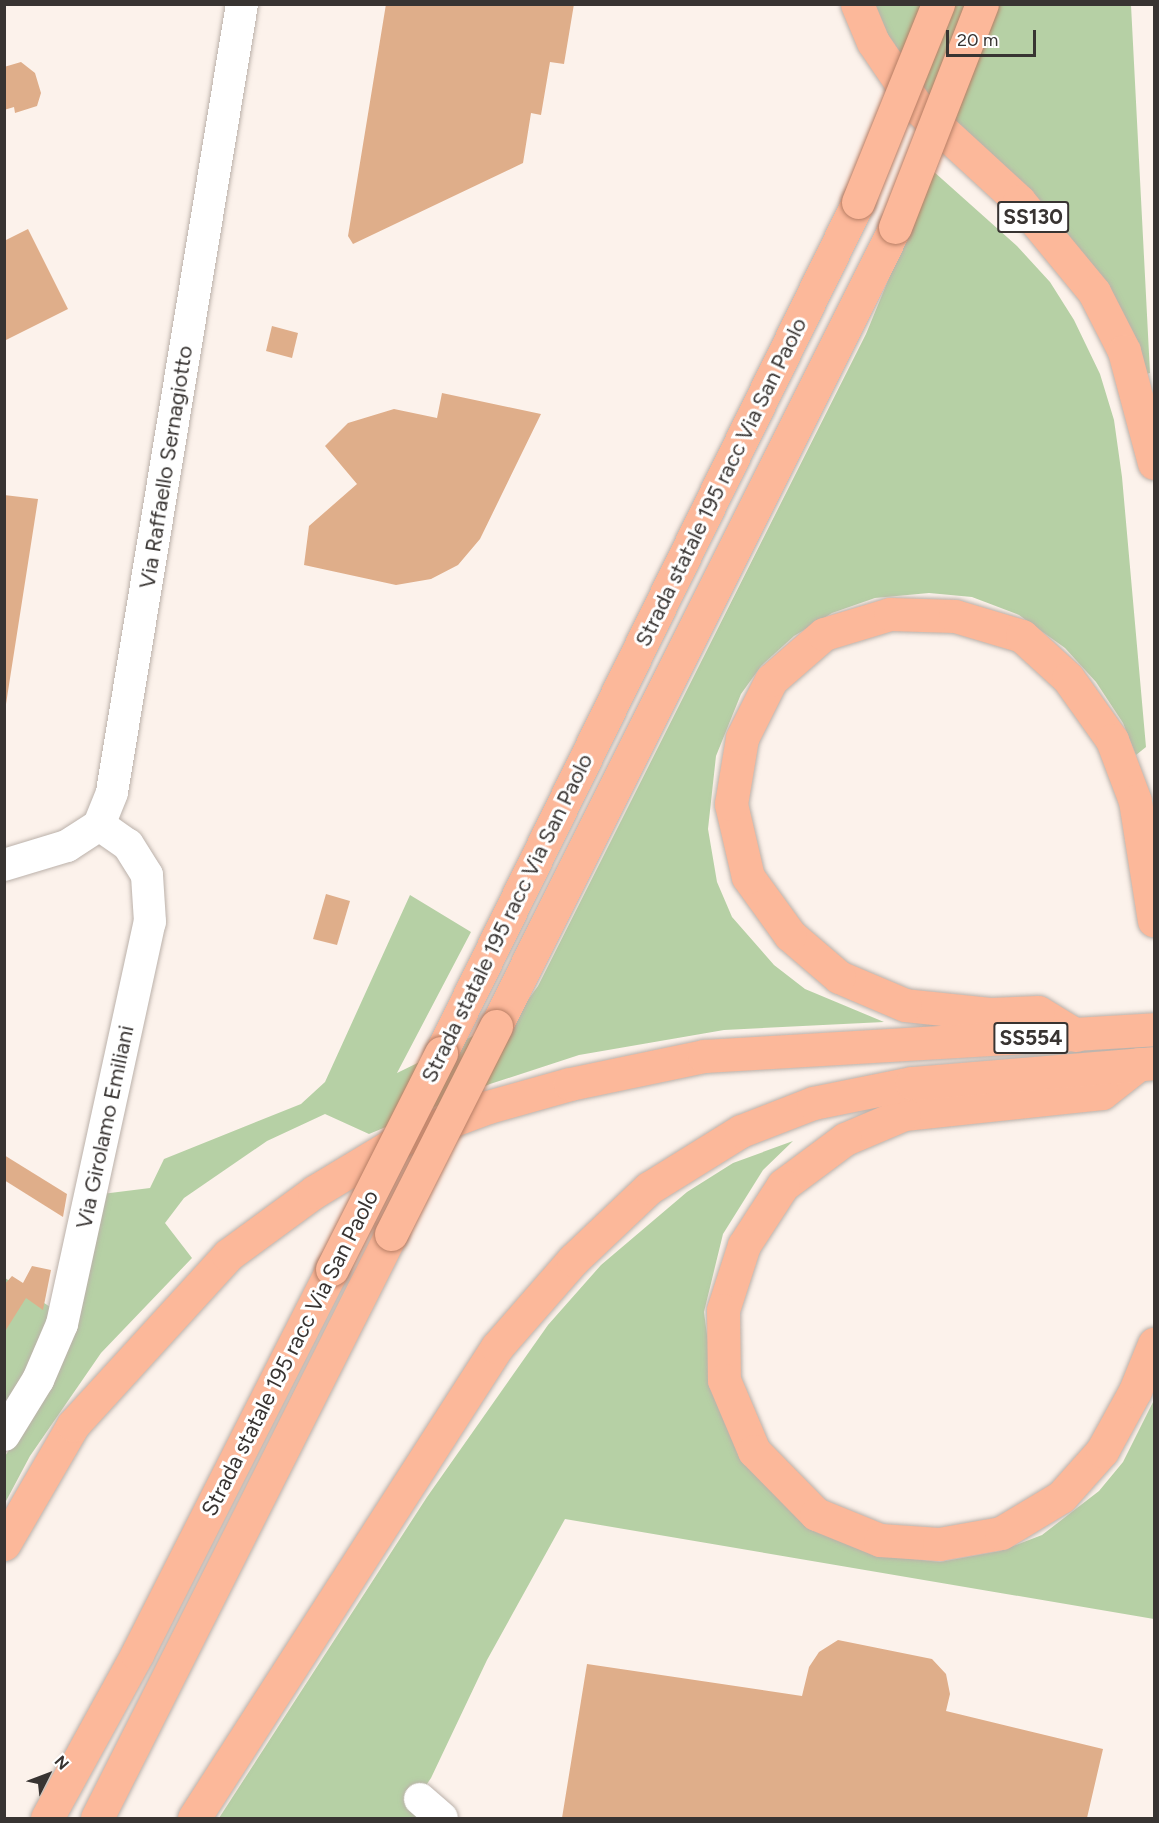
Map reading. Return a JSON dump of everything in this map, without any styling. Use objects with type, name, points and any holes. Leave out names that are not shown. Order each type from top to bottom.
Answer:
[{"type":"highway","name":"SS130","points":[[857,4],[873,42],[918,108],[1019,201],[1094,292],[1124,351],[1155,463]]},
{"type":"highway","name":"Strada statale 195 racc Via San Paolo","points":[[47,1818],[137,1654],[441,1053],[858,202],[938,4]]},
{"type":"highway","name":"Strada statale 195 racc Via San Paolo","points":[[97,1818],[895,227],[982,4]]},
{"type":"highway","points":[[1076,1035],[1038,1012],[990,1014],[906,1005],[839,977],[790,935],[748,878],[732,804],[742,738],[771,680],[824,634],[890,614],[955,616],[1023,636],[1068,678],[1112,740],[1135,801],[1154,918]]},
{"type":"highway","name":"SS554","points":[[4,1544],[73,1425],[228,1255],[314,1192],[402,1139],[488,1107],[570,1083],[704,1056],[1155,1029]]},
{"type":"highway","points":[[1147,1064],[1102,1093],[904,1114],[845,1139],[783,1185],[744,1245],[723,1310],[724,1380],[754,1451],[816,1514],[880,1539],[939,1544],[1001,1533],[1061,1497],[1102,1451],[1135,1390],[1155,1344]]},
{"type":"highway","name":"SS554","points":[[194,1818],[497,1347],[573,1260],[649,1188],[741,1131],[813,1103],[912,1083],[1147,1064]]},
{"type":"street","name":"Via Raffaello Sernagiotto","points":[[99,825],[112,792],[242,4]]},
{"type":"street","points":[[4,864],[67,846],[99,825]]},
{"type":"street","name":"Via Girolamo Emiliani","points":[[4,1435],[39,1380],[62,1324],[150,922],[147,875],[128,845],[99,825]]},
{"type":"green space","points":[[866,5],[1131,5],[1150,373],[1141,375],[1006,178],[885,48]]},
{"type":"green space","points":[[933,171],[1017,246],[1050,282],[1074,320],[1100,374],[1114,420],[1122,477],[1146,747],[1136,755],[1123,723],[1096,682],[1065,648],[1019,615],[972,597],[929,593],[875,598],[832,613],[794,636],[761,666],[741,694],[716,756],[708,829],[717,882],[732,917],[774,965],[805,989],[884,1022],[724,1030],[579,1055],[490,1084],[369,1134],[325,1114],[267,1141],[184,1198],[165,1223],[192,1258],[101,1353],[30,1456],[5,1503],[5,1456],[51,1388],[102,1194],[150,1188],[164,1159],[301,1104],[325,1082],[410,895],[471,932],[397,1073],[518,1014],[538,986],[866,334]]},
{"type":"green space","points":[[793,1141],[763,1170],[723,1234],[704,1312],[713,1381],[729,1426],[893,1557],[940,1562],[1000,1551],[1042,1535],[1099,1491],[1123,1462],[1154,1400],[1154,1619],[565,1519],[487,1660],[431,1778],[410,1809],[419,1818],[219,1818],[427,1497],[548,1325],[601,1265],[687,1192],[733,1163]]},
{"type":"green space","points":[[5,1278],[55,1310],[5,1419]]},
{"type":"building","points":[[386,4],[574,4],[564,64],[550,62],[541,115],[531,113],[523,163],[353,244],[348,236]]},
{"type":"building","points":[[21,62],[35,73],[41,93],[37,106],[15,113],[14,107],[4,110],[4,67]]},
{"type":"building","points":[[28,229],[68,309],[4,341],[4,241]]},
{"type":"building","points":[[272,326],[298,333],[292,358],[266,351]]},
{"type":"building","points":[[442,393],[541,414],[480,539],[458,565],[431,579],[396,585],[304,565],[309,526],[357,484],[325,446],[348,423],[394,409],[437,418]]},
{"type":"building","points":[[4,495],[38,499],[6,704],[4,704]]},
{"type":"building","points":[[326,894],[350,901],[337,945],[313,939]]},
{"type":"building","points":[[4,1155],[67,1194],[63,1217],[4,1180]]},
{"type":"building","points":[[32,1266],[51,1270],[43,1310],[26,1298],[4,1333],[4,1285],[12,1276],[23,1283]]},
{"type":"building","points":[[838,1640],[932,1659],[946,1674],[950,1694],[946,1711],[1103,1749],[1087,1818],[562,1818],[587,1664],[802,1696],[809,1667],[819,1652]]}]
